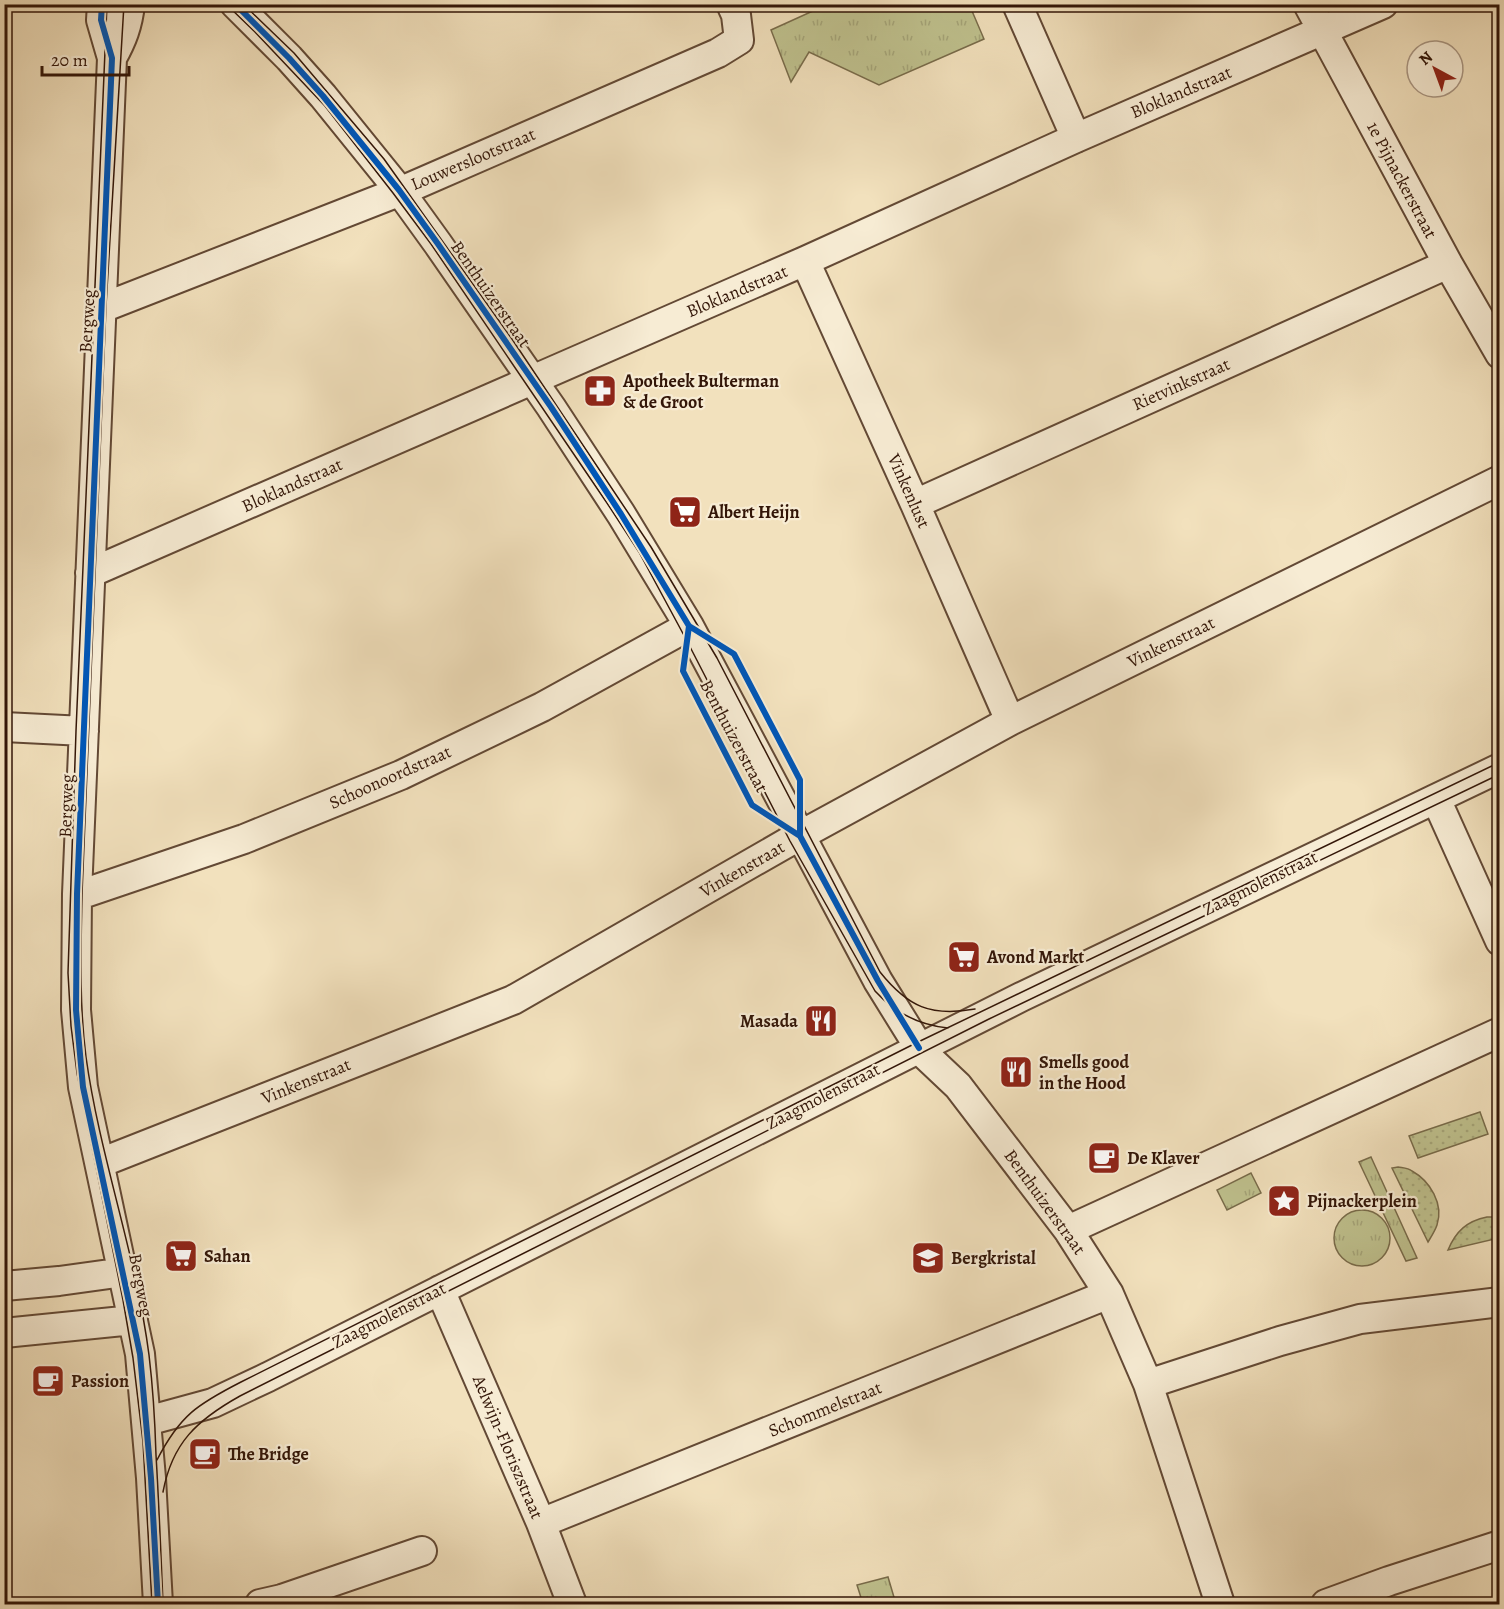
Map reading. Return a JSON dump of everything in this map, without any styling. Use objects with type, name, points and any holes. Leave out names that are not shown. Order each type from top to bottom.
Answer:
[{"type":"street","name":"Bergweg","points":[[102,4],[101,20],[112,58],[77,894],[76,1010],[83,1087],[140,1354],[147,1421],[158,1605]]},
{"type":"street","name":"Bergweg","points":[[112,58],[128,22],[130,4]]},
{"type":"street","name":"Benthuizerstraat","points":[[235,4],[289,58],[399,190],[532,380],[621,514],[689,626],[878,981],[922,1052],[958,1086],[1068,1230],[1109,1294],[1148,1384],[1220,1605]]},
{"type":"street","name":"Louwerslootstraat","points":[[102,308],[399,190],[718,53],[739,40],[736,15],[731,4]]},
{"type":"street","points":[[1017,4],[1076,138]]},
{"type":"street","name":"1e Pijnackerstraat","points":[[1308,4],[1448,264],[1500,354]]},
{"type":"street","name":"Bloklandstraat","points":[[90,573],[805,261],[1076,138],[1383,4]]},
{"type":"street","name":"Vinkenlust","points":[[805,261],[1010,721]]},
{"type":"street","name":"Rietvinkstraat","points":[[915,504],[1448,264]]},
{"type":"street","name":"Vinkenstraat","points":[[100,1163],[513,1000],[800,836],[1010,721],[1500,480]]},
{"type":"street","name":"Schoonoordstraat","points":[[77,894],[93,891],[244,838],[401,775],[542,707],[689,626]]},
{"type":"street","points":[[4,727],[84,731]]},
{"type":"street","name":"Zaagmolenstraat","points":[[147,1421],[213,1403],[268,1377],[1021,998],[1500,768]]},
{"type":"street","points":[[1436,799],[1500,941]]},
{"type":"street","points":[[1068,1230],[1500,1032]]},
{"type":"street","points":[[4,1286],[123,1272]]},
{"type":"street","name":"Aelwijn-Floriszstraat","points":[[440,1290],[541,1523],[572,1605]]},
{"type":"street","name":"Schommelstraat","points":[[541,1523],[1109,1294]]},
{"type":"street","points":[[1148,1384],[1280,1341],[1360,1318],[1500,1302]]},
{"type":"street","points":[[4,1333],[133,1320]]},
{"type":"street","points":[[1326,1605],[1389,1581],[1500,1545]]},
{"type":"street","points":[[260,1605],[422,1551]]},
{"type":"green space","points":[[969,4],[984,39],[879,85],[809,52],[791,82],[771,30],[826,5]]},
{"type":"green space","points":[[1480,1112],[1488,1134],[1418,1158],[1409,1136]]},
{"type":"green space","points":[[1371,1157],[1417,1258],[1406,1261],[1359,1162]]},
{"type":"green space","points":[[1392,1168],[1409,1169],[1419,1175],[1430,1187],[1437,1201],[1439,1217],[1428,1242]]},
{"type":"green space","points":[[1251,1173],[1261,1193],[1227,1210],[1217,1190]]},
{"type":"green space","points":[[1356,1210],[1368,1210],[1378,1214],[1386,1222],[1390,1238],[1386,1254],[1378,1262],[1368,1266],[1356,1266],[1346,1262],[1338,1254],[1334,1244],[1334,1232],[1338,1222],[1346,1214]]},
{"type":"green space","points":[[1487,1217],[1499,1217],[1499,1238],[1448,1250],[1463,1228]]},
{"type":"green space","points":[[888,1577],[896,1604],[863,1604],[857,1585]]},
{"type":"tram line","points":[[107,4],[68,973],[77,1073],[133,1358],[143,1442],[152,1604]]},
{"type":"tram line","points":[[124,4],[106,306],[82,894],[81,996],[92,1095],[136,1280],[149,1355],[163,1604]]},
{"type":"tram line","points":[[226,4],[325,106],[393,193],[431,244],[607,503],[639,552],[790,841],[875,991],[891,1006],[908,1017],[948,1028]]},
{"type":"tram line","points":[[243,4],[294,53],[384,159],[512,339],[651,547],[717,658],[880,972],[900,994],[921,1007],[946,1012],[975,1009]]},
{"type":"tram line","points":[[157,1460],[182,1421],[202,1404],[241,1382],[916,1043],[1500,762]]},
{"type":"tram line","points":[[163,1492],[167,1475],[180,1446],[199,1424],[240,1396],[989,1019],[1500,774]]},
{"type":"cycle path","points":[[102,4],[101,20],[112,58],[77,894],[76,1010],[83,1087],[140,1354],[151,1478],[158,1604]]},
{"type":"cycle path","points":[[235,4],[323,96],[399,190],[551,407],[621,514],[689,626],[734,654],[800,780],[800,836],[878,981],[919,1048]]},
{"type":"cycle path","points":[[689,626],[683,671],[752,805],[800,836]]},
{"type":"place","name":"Apotheek Bulterman & de Groot","points":[[600,391]]},
{"type":"place","name":"Albert Heijn","points":[[685,512]]},
{"type":"place","name":"Avond Markt","points":[[964,957]]},
{"type":"place","name":"Masada","points":[[821,1021]]},
{"type":"place","name":"Smells good in the Hood","points":[[1016,1072]]},
{"type":"place","name":"De Klaver","points":[[1104,1158]]},
{"type":"place","name":"Pijnackerplein","points":[[1284,1201]]},
{"type":"place","name":"Sahan","points":[[181,1256]]},
{"type":"place","name":"Bergkristal","points":[[928,1258]]},
{"type":"place","name":"Passion","points":[[48,1381]]},
{"type":"place","name":"The Bridge","points":[[205,1454]]}]
